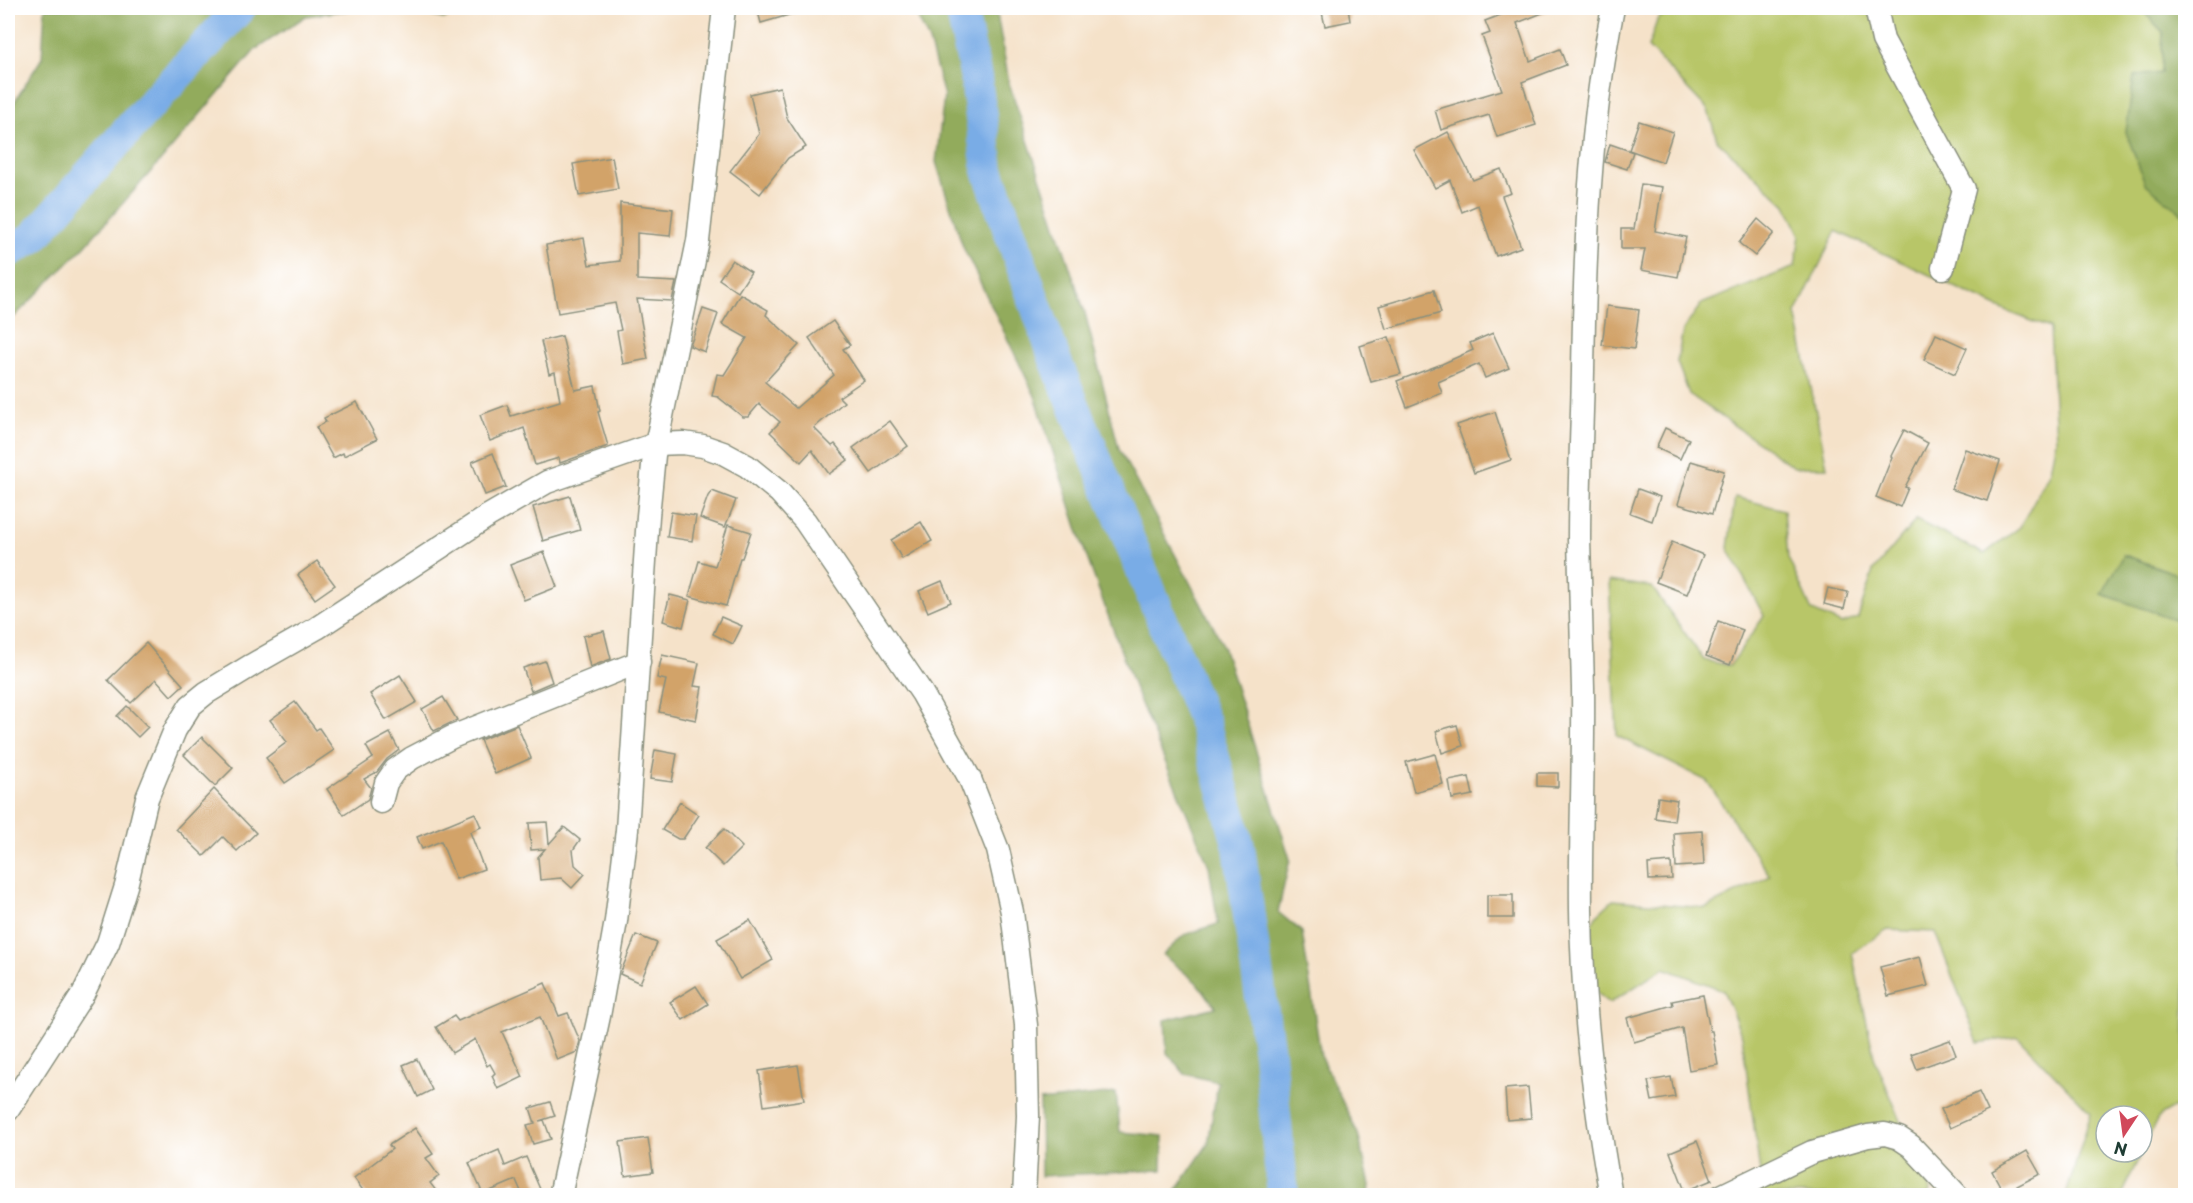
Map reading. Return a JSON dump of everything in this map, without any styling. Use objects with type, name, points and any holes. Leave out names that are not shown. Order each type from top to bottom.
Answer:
[{"type":"street","points":[[560,1196],[616,921],[627,830],[648,516],[656,444],[698,241],[724,8]]},
{"type":"street","points":[[1611,1196],[1591,1056],[1584,985],[1581,912],[1583,736],[1579,536],[1586,247],[1596,117],[1604,54],[1613,8]]},
{"type":"street","points":[[1876,8],[1883,40],[1964,189],[1943,268]]},
{"type":"street","points":[[8,1110],[83,994],[108,943],[126,886],[147,798],[175,730],[190,706],[206,693],[317,628],[488,516],[547,482],[656,444],[703,446],[723,453],[747,466],[779,492],[805,521],[922,693],[970,779],[998,850],[1012,912],[1026,1025],[1028,1116],[1024,1196]]},
{"type":"street","points":[[381,802],[390,777],[395,770],[412,758],[452,737],[639,662]]},
{"type":"street","points":[[1721,1196],[1812,1152],[1868,1136],[1885,1134],[1899,1138],[1911,1146],[1958,1196]]},
{"type":"green space","points":[[45,8],[364,8],[306,16],[256,49],[85,246],[8,323],[8,112],[42,58]]},
{"type":"green space","points":[[401,8],[468,8],[444,19]]},
{"type":"green space","points":[[913,8],[996,8],[1009,83],[1085,313],[1119,449],[1222,643],[1290,859],[1278,912],[1302,932],[1321,1057],[1358,1134],[1370,1185],[1369,1195],[1173,1195],[1208,1144],[1218,1082],[1185,1074],[1167,1053],[1165,1020],[1216,1007],[1196,982],[1163,955],[1184,935],[1218,924],[1209,866],[1136,692],[1085,552],[1035,396],[963,247],[936,162],[944,96],[929,41]]},
{"type":"green space","points":[[1678,8],[2140,8],[2163,32],[2161,73],[2145,182],[2185,216],[2185,577],[2124,555],[2178,620],[2185,623],[2185,1101],[2159,1116],[2154,1126],[2154,1104],[2094,1104],[2094,1164],[2136,1164],[2121,1195],[2066,1195],[2091,1113],[2018,1037],[1978,1043],[1935,932],[1886,930],[1852,953],[1874,1057],[1930,1190],[1929,1195],[1763,1195],[1742,1036],[1723,990],[1664,968],[1610,1003],[1597,993],[1589,978],[1587,932],[1596,916],[1613,900],[1706,908],[1770,876],[1707,781],[1617,736],[1609,581],[1652,587],[1704,660],[1730,666],[1764,616],[1728,548],[1735,497],[1784,510],[1788,558],[1812,611],[1842,624],[1858,618],[1873,571],[1916,520],[1984,554],[2020,527],[2050,471],[2056,440],[2050,328],[2006,311],[1836,231],[1796,313],[1827,467],[1794,467],[1689,394],[1677,362],[1683,330],[1701,304],[1795,267],[1800,235],[1786,205],[1717,140],[1708,110],[1648,47],[1658,18]]},
{"type":"green space","points":[[2140,8],[2185,8],[2185,216],[2145,183],[2126,132],[2134,76],[2161,73],[2163,32]]},
{"type":"green space","points":[[2124,555],[2185,577],[2185,623],[2102,594]]},
{"type":"green space","points":[[1116,1093],[1120,1132],[1163,1136],[1162,1170],[1041,1176],[1040,1101]]},
{"type":"building","points":[[757,8],[803,8],[803,11],[761,23]]},
{"type":"building","points":[[1321,8],[1348,8],[1350,21],[1325,26]]},
{"type":"building","points":[[1504,8],[1555,8],[1517,23],[1530,61],[1560,49],[1566,65],[1522,82],[1536,125],[1497,137],[1489,115],[1441,130],[1435,110],[1502,90],[1482,36],[1490,33],[1485,21],[1506,13]]},
{"type":"building","points":[[780,87],[787,118],[806,147],[788,158],[760,194],[730,171],[759,134],[750,94]]},
{"type":"building","points":[[1639,121],[1673,132],[1663,162],[1629,150]]},
{"type":"building","points":[[1448,132],[1473,180],[1501,169],[1511,193],[1502,196],[1521,247],[1496,256],[1478,205],[1462,212],[1450,180],[1435,188],[1414,150]]},
{"type":"building","points":[[1610,144],[1633,152],[1627,169],[1605,162]]},
{"type":"building","points":[[612,157],[618,189],[579,196],[573,164]]},
{"type":"building","points":[[1641,184],[1662,187],[1655,231],[1686,237],[1678,277],[1641,270],[1645,249],[1621,249],[1621,229],[1634,229]]},
{"type":"building","points":[[620,203],[673,209],[670,236],[637,233],[637,280],[676,282],[672,301],[637,299],[648,359],[623,364],[617,331],[621,330],[615,303],[558,313],[546,245],[584,238],[589,265],[620,261]]},
{"type":"building","points":[[1758,219],[1774,233],[1755,256],[1739,243]]},
{"type":"building","points":[[732,260],[751,272],[738,292],[719,279]]},
{"type":"building","points":[[1434,290],[1441,313],[1386,329],[1379,306]]},
{"type":"building","points":[[740,294],[768,310],[766,315],[799,345],[765,382],[796,408],[834,375],[809,338],[833,321],[850,345],[843,349],[864,380],[839,397],[844,402],[814,428],[832,446],[835,444],[848,460],[829,474],[812,450],[801,462],[770,432],[780,422],[759,404],[748,417],[743,417],[718,397],[712,396],[717,374],[724,375],[747,338],[722,324]]},
{"type":"building","points":[[1607,306],[1639,310],[1634,349],[1602,345]]},
{"type":"building","points":[[703,309],[718,314],[705,352],[690,346]]},
{"type":"building","points":[[1493,333],[1509,368],[1485,378],[1479,364],[1438,382],[1442,393],[1407,407],[1397,381],[1473,350],[1470,343]]},
{"type":"building","points":[[1936,334],[1967,348],[1955,374],[1924,360]]},
{"type":"building","points":[[562,336],[575,390],[595,386],[600,411],[598,412],[608,446],[560,463],[559,458],[535,465],[524,428],[490,441],[480,415],[507,405],[511,416],[560,401],[555,372],[549,374],[541,341]]},
{"type":"building","points":[[1389,337],[1401,374],[1371,382],[1360,346]]},
{"type":"building","points":[[357,402],[377,439],[344,456],[343,453],[333,458],[316,427],[326,422],[324,418]]},
{"type":"building","points":[[1495,412],[1511,460],[1474,473],[1457,425]]},
{"type":"building","points":[[890,421],[908,446],[871,473],[853,448]]},
{"type":"building","points":[[1665,428],[1689,439],[1680,459],[1656,448]]},
{"type":"building","points":[[1904,430],[1928,443],[1905,487],[1908,488],[1900,507],[1876,497],[1891,456]]},
{"type":"building","points":[[1965,449],[2000,461],[1987,501],[1951,489]]},
{"type":"building","points":[[493,453],[506,487],[485,495],[472,462]]},
{"type":"building","points":[[1691,461],[1724,471],[1712,514],[1678,504]]},
{"type":"building","points":[[1638,489],[1660,497],[1652,521],[1630,513]]},
{"type":"building","points":[[712,491],[736,500],[725,527],[700,518]]},
{"type":"building","points":[[570,496],[580,530],[543,541],[533,507]]},
{"type":"building","points":[[671,512],[696,516],[692,541],[667,537]]},
{"type":"building","points":[[921,522],[932,541],[902,559],[891,540]]},
{"type":"building","points":[[728,525],[751,532],[742,558],[740,558],[726,606],[689,596],[699,561],[715,566]]},
{"type":"building","points":[[1672,542],[1703,555],[1687,594],[1656,582]]},
{"type":"building","points":[[544,552],[557,587],[524,600],[510,565]]},
{"type":"building","points":[[317,561],[335,585],[315,599],[298,575]]},
{"type":"building","points":[[942,581],[951,602],[928,612],[919,591]]},
{"type":"building","points":[[1828,588],[1848,592],[1844,609],[1824,604]]},
{"type":"building","points":[[670,595],[690,600],[683,627],[663,621]]},
{"type":"building","points":[[721,617],[742,626],[733,644],[713,634]]},
{"type":"building","points":[[1718,621],[1743,630],[1730,665],[1706,656]]},
{"type":"building","points":[[604,631],[611,659],[590,667],[583,636]]},
{"type":"building","points":[[146,643],[183,685],[171,696],[156,679],[131,703],[108,680]]},
{"type":"building","points":[[662,655],[699,663],[694,686],[702,687],[696,720],[659,712],[666,680],[657,678]]},
{"type":"building","points":[[545,661],[552,682],[531,691],[523,668]]},
{"type":"building","points":[[400,675],[417,702],[386,720],[370,694]]},
{"type":"building","points":[[443,697],[457,720],[434,731],[422,709]]},
{"type":"building","points":[[295,702],[316,730],[319,728],[334,750],[285,783],[266,758],[287,742],[270,720]]},
{"type":"building","points":[[127,706],[148,727],[138,737],[117,716]]},
{"type":"building","points":[[517,725],[531,758],[495,774],[480,740]]},
{"type":"building","points":[[1457,725],[1463,746],[1442,753],[1436,731]]},
{"type":"building","points":[[390,733],[399,750],[387,759],[377,772],[364,779],[371,788],[368,799],[344,815],[327,789],[373,758],[366,746]]},
{"type":"building","points":[[202,737],[233,768],[215,786],[184,755]]},
{"type":"building","points":[[655,750],[677,754],[672,782],[650,779]]},
{"type":"building","points":[[1435,754],[1443,784],[1414,792],[1406,762]]},
{"type":"building","points":[[1537,773],[1558,773],[1558,787],[1537,786]]},
{"type":"building","points":[[1469,777],[1473,795],[1452,799],[1449,781]]},
{"type":"building","points":[[214,789],[256,833],[237,851],[223,837],[204,856],[176,829]]},
{"type":"building","points":[[1658,797],[1677,800],[1674,821],[1655,818]]},
{"type":"building","points":[[680,802],[699,815],[683,839],[678,839],[662,830]]},
{"type":"building","points":[[475,813],[481,827],[470,832],[484,869],[456,879],[441,841],[422,849],[417,837]]},
{"type":"building","points":[[547,822],[549,844],[564,827],[580,840],[573,850],[575,865],[585,874],[572,888],[561,878],[540,880],[538,857],[545,849],[531,850],[529,823]]},
{"type":"building","points":[[724,829],[742,847],[723,866],[705,848]]},
{"type":"building","points":[[1702,831],[1704,865],[1676,867],[1674,833]]},
{"type":"building","points":[[1671,862],[1672,879],[1649,880],[1648,864]]},
{"type":"building","points":[[1487,895],[1513,895],[1513,918],[1487,918]]},
{"type":"building","points":[[750,920],[773,960],[740,979],[717,939]]},
{"type":"building","points":[[636,935],[657,943],[640,983],[620,974]]},
{"type":"building","points":[[1920,957],[1928,986],[1888,996],[1880,967]]},
{"type":"building","points":[[545,983],[559,1016],[568,1013],[580,1041],[577,1052],[557,1060],[540,1017],[502,1032],[523,1077],[498,1089],[492,1076],[495,1073],[490,1064],[487,1066],[475,1039],[452,1053],[436,1027],[454,1016],[458,1021]]},
{"type":"building","points":[[696,986],[708,1004],[683,1020],[670,1002]]},
{"type":"building","points":[[1703,995],[1718,1065],[1689,1070],[1682,1028],[1634,1042],[1627,1018],[1673,1005],[1672,1001]]},
{"type":"building","points":[[1950,1040],[1956,1055],[1917,1069],[1911,1054]]},
{"type":"building","points":[[417,1059],[432,1090],[418,1097],[403,1065]]},
{"type":"building","points":[[798,1065],[804,1100],[764,1106],[759,1071]]},
{"type":"building","points":[[1671,1077],[1675,1097],[1652,1101],[1648,1081]]},
{"type":"building","points":[[1528,1087],[1531,1118],[1507,1120],[1505,1089]]},
{"type":"building","points":[[1979,1092],[1988,1111],[1950,1128],[1941,1109]]},
{"type":"building","points":[[550,1102],[555,1116],[539,1121],[544,1120],[551,1139],[533,1144],[527,1125],[535,1123],[530,1108]]},
{"type":"building","points":[[415,1128],[433,1154],[426,1158],[439,1176],[430,1183],[440,1196],[367,1196],[354,1178],[392,1149],[389,1145]]},
{"type":"building","points":[[648,1138],[653,1172],[625,1176],[620,1142]]},
{"type":"building","points":[[1697,1141],[1712,1180],[1685,1191],[1670,1152]]},
{"type":"building","points":[[499,1150],[505,1166],[526,1157],[543,1196],[523,1196],[516,1180],[483,1194],[469,1163]]},
{"type":"building","points":[[2027,1151],[2040,1174],[2004,1193],[1992,1171]]},
{"type":"waterway","points":[[8,252],[34,237],[142,114],[240,8]]},
{"type":"waterway","points":[[961,8],[976,78],[988,170],[1054,357],[1204,722],[1239,847],[1269,1053],[1283,1196]]}]
